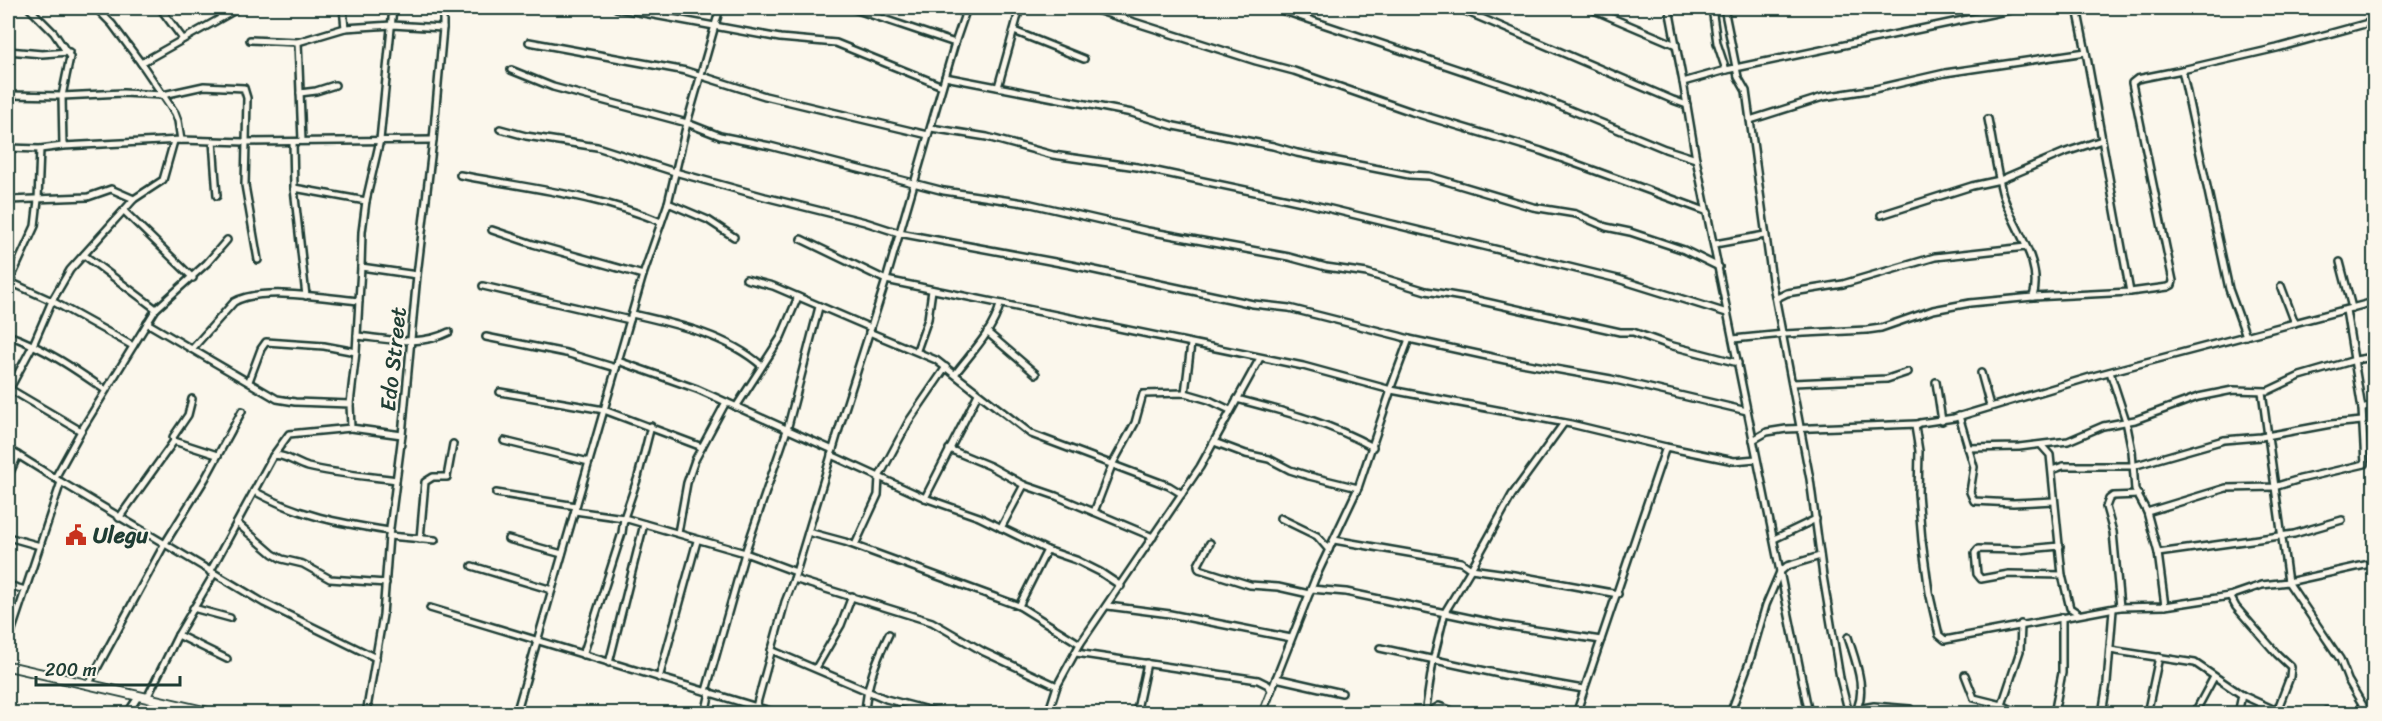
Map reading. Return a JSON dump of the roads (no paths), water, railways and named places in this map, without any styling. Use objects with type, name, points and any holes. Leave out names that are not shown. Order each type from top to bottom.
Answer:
[{"type":"main road","points":[[8,666],[217,714]]},
{"type":"street","points":[[29,8],[69,52],[62,96],[63,146]]},
{"type":"street","points":[[96,8],[112,24],[163,95],[178,121],[181,140]]},
{"type":"street","points":[[160,8],[183,39]]},
{"type":"street","points":[[217,8],[221,16]]},
{"type":"street","points":[[141,63],[221,16],[239,8]]},
{"type":"street","points":[[343,8],[345,28]]},
{"type":"street","points":[[351,428],[350,404],[356,352],[362,232],[366,201],[380,140],[393,8]]},
{"type":"street","name":"Edo Street","points":[[366,714],[386,583],[389,533],[402,435],[433,140],[443,8]]},
{"type":"street","points":[[616,8],[780,38],[836,44],[942,86]]},
{"type":"street","points":[[523,714],[516,713],[536,640],[643,275],[668,203],[687,123],[720,8]]},
{"type":"street","points":[[851,8],[955,43]]},
{"type":"street","points":[[754,714],[771,650],[886,280],[967,8]]},
{"type":"street","points":[[998,87],[1020,8]]},
{"type":"street","points":[[1090,8],[1294,71],[1412,112],[1541,152],[1708,212]]},
{"type":"street","points":[[1275,8],[1534,95],[1696,159]]},
{"type":"street","points":[[1458,8],[1687,105]]},
{"type":"street","points":[[1589,8],[1676,45]]},
{"type":"street","points":[[1669,8],[1696,159],[1809,714]]},
{"type":"street","points":[[1712,8],[1717,43],[1726,70]]},
{"type":"street","points":[[1724,8],[1736,69],[1746,91],[1765,235],[1810,479],[1838,667],[1854,712]]},
{"type":"street","points":[[1683,82],[1726,70],[2020,8]]},
{"type":"street","points":[[2077,8],[2130,292]]},
{"type":"street","points":[[2369,8],[2374,29]]},
{"type":"street","points":[[1733,339],[1867,330],[1933,310],[1971,303],[2130,292],[2168,287],[2172,285],[2173,280],[2132,83],[2137,79],[2277,48],[2372,22]]},
{"type":"street","points":[[250,40],[298,42],[345,28],[392,25],[443,28]]},
{"type":"street","points":[[1014,32],[1084,58]]},
{"type":"street","points":[[298,42],[302,141]]},
{"type":"street","points":[[529,42],[627,59],[700,75],[765,96],[928,135]]},
{"type":"street","points":[[8,51],[42,54],[69,52]]},
{"type":"street","points":[[1750,120],[1823,98],[1875,89],[1945,72],[2086,52]]},
{"type":"street","points":[[511,70],[553,87],[687,123],[720,136],[944,191],[1030,204],[1326,267],[1367,273],[1426,291],[1468,298],[1605,329],[1633,332],[1669,345],[1738,363]]},
{"type":"street","points":[[2182,70],[2229,289],[2246,336]]},
{"type":"street","points":[[945,77],[1132,113],[1174,126],[1297,153],[1409,175],[1429,176],[1533,207],[1576,214],[1606,227],[1630,232],[1684,250],[1719,267]]},
{"type":"street","points":[[300,93],[335,85]]},
{"type":"street","points":[[8,95],[62,96],[123,93],[163,95],[204,86],[244,88],[247,98],[245,185],[258,260]]},
{"type":"street","points":[[1989,119],[2003,194],[2033,268],[2036,286],[2033,297]]},
{"type":"street","points":[[500,129],[526,136],[597,147],[675,172],[866,222],[899,233],[1071,265],[1253,304],[1289,308],[1409,339],[1505,360],[1611,379],[1747,411]]},
{"type":"street","points":[[931,129],[987,137],[1053,155],[1137,167],[1312,204],[1618,279],[1727,313]]},
{"type":"street","points":[[8,148],[40,149],[181,140],[245,142],[433,140]]},
{"type":"street","points":[[81,431],[8,390],[70,270],[134,199],[163,180],[174,141]]},
{"type":"street","points":[[213,141],[217,196]]},
{"type":"street","points":[[293,141],[294,188],[306,296]]},
{"type":"street","points":[[1881,215],[1972,186],[2000,180],[2045,160],[2102,141]]},
{"type":"street","points":[[40,149],[35,226],[8,283],[52,301],[133,346]]},
{"type":"street","points":[[460,175],[608,203],[633,210],[660,222]]},
{"type":"street","points":[[294,188],[366,201]]},
{"type":"street","points":[[8,200],[88,197],[111,189],[134,199]]},
{"type":"street","points":[[668,203],[708,220],[734,237]]},
{"type":"street","points":[[124,211],[193,278]]},
{"type":"street","points":[[492,230],[643,275]]},
{"type":"street","points":[[1715,244],[1765,235]]},
{"type":"street","points":[[801,239],[886,280],[1303,366],[1390,390],[1564,423],[1734,461],[1756,459]]},
{"type":"street","points":[[55,478],[105,390],[156,309],[193,278],[227,240]]},
{"type":"street","points":[[1777,298],[1787,293],[1843,284],[1935,257],[2026,247]]},
{"type":"street","points":[[84,255],[156,309]]},
{"type":"street","points":[[2340,262],[2352,308]]},
{"type":"street","points":[[361,267],[417,276]]},
{"type":"street","points":[[746,279],[773,286],[917,350],[956,374],[978,394],[1031,434],[1169,486],[1182,494]]},
{"type":"street","points":[[483,286],[679,325],[741,350],[762,366]]},
{"type":"street","points":[[2282,286],[2295,323]]},
{"type":"street","points":[[917,350],[928,319],[932,290]]},
{"type":"street","points":[[192,349],[234,302],[243,297],[253,295],[306,296],[359,301]]},
{"type":"street","points":[[736,407],[781,338],[798,297]]},
{"type":"street","points":[[1753,441],[1767,432],[1799,428],[1942,421],[2110,372],[2374,302]]},
{"type":"street","points":[[956,374],[996,318],[1000,305]]},
{"type":"street","points":[[705,714],[708,692],[745,553],[788,430],[819,307]]},
{"type":"street","points":[[2346,310],[2362,409],[2365,464]]},
{"type":"street","points":[[147,323],[225,370],[285,402],[350,404]]},
{"type":"street","points":[[357,336],[411,342],[429,340],[449,332]]},
{"type":"street","points":[[987,332],[1036,374]]},
{"type":"street","points":[[8,335],[33,345],[105,390]]},
{"type":"street","points":[[486,337],[515,341],[617,364],[697,389],[788,430],[925,498],[979,517],[1047,550],[1076,560],[1121,586]]},
{"type":"street","points":[[1262,714],[1310,591],[1358,488],[1409,339]]},
{"type":"street","points":[[249,381],[266,342],[324,346],[356,352]]},
{"type":"street","points":[[1185,393],[1191,344]]},
{"type":"street","points":[[1967,448],[2041,445],[2068,441],[2103,426],[2220,392],[2268,391],[2300,376],[2355,360],[2374,357]]},
{"type":"street","points":[[1048,714],[1057,686],[1080,644],[1182,494],[1214,442],[1260,358]]},
{"type":"street","points":[[855,545],[878,495],[879,477],[909,421],[946,367]]},
{"type":"street","points":[[1793,383],[1887,378],[1908,372]]},
{"type":"street","points":[[2110,372],[2126,421],[2135,490],[2147,512],[2158,553],[2165,606]]},
{"type":"street","points":[[1981,373],[1990,406]]},
{"type":"street","points":[[1936,382],[1942,421]]},
{"type":"street","points":[[500,392],[604,410],[702,447]]},
{"type":"street","points":[[2262,392],[2288,582],[2340,659],[2348,680],[2368,714]]},
{"type":"street","points":[[1094,512],[1112,465],[1135,423],[1143,394],[1185,393],[1209,400],[1230,410]]},
{"type":"street","points":[[925,498],[978,394]]},
{"type":"street","points":[[119,518],[174,441],[173,437],[190,409],[192,399]]},
{"type":"street","points":[[1237,399],[1310,418],[1342,430],[1372,447]]},
{"type":"street","points":[[678,533],[687,483],[702,447],[726,402]]},
{"type":"street","points":[[2362,409],[2374,405]]},
{"type":"street","points":[[88,685],[164,545],[205,479],[242,411]]},
{"type":"street","points":[[1959,416],[1974,472],[1970,492],[1974,501],[2004,503],[2054,501]]},
{"type":"street","points":[[2052,470],[2063,466],[2133,466],[2224,440],[2362,421]]},
{"type":"street","points":[[1425,714],[1433,661],[1445,612],[1512,495],[1564,423]]},
{"type":"street","points":[[1917,424],[1915,428],[1919,451],[1918,493],[1922,541],[1929,592],[1941,639],[1949,640],[2021,624],[2102,612],[2120,607],[2165,606],[2230,596],[2262,585],[2288,582],[2374,562]]},
{"type":"street","points":[[583,655],[622,533],[624,518],[638,477],[651,426]]},
{"type":"street","points":[[127,714],[142,698],[212,573],[273,456],[289,434],[351,428],[402,435]]},
{"type":"street","points":[[174,441],[217,455]]},
{"type":"street","points":[[504,441],[589,462]]},
{"type":"street","points":[[1214,442],[1246,454],[1269,459],[1290,470],[1358,488]]},
{"type":"street","points":[[420,539],[425,482],[432,477],[447,477],[453,444]]},
{"type":"street","points":[[2041,445],[2049,451],[2062,575],[2070,608],[2079,614]]},
{"type":"street","points":[[1576,714],[1666,447]]},
{"type":"street","points":[[8,449],[119,518],[264,603],[376,658]]},
{"type":"street","points":[[949,449],[990,466],[1024,484],[1153,537]]},
{"type":"street","points":[[8,477],[18,455]]},
{"type":"street","points":[[273,456],[280,456],[309,467],[363,477],[396,480]]},
{"type":"street","points":[[2147,512],[2226,488],[2274,487],[2374,463]]},
{"type":"street","points":[[8,642],[61,482]]},
{"type":"street","points":[[1001,528],[1024,484]]},
{"type":"street","points":[[255,491],[301,514],[389,533],[435,540]]},
{"type":"street","points":[[496,493],[624,518],[678,533],[697,541],[745,553],[796,572]]},
{"type":"street","points":[[2120,607],[2113,532],[2106,507],[2110,497],[2139,495]]},
{"type":"street","points":[[1280,518],[1317,536],[1329,550]]},
{"type":"street","points":[[1774,539],[1816,519]]},
{"type":"street","points":[[2158,553],[2294,534],[2342,520]]},
{"type":"street","points":[[237,523],[273,554],[282,559],[303,564],[330,579],[386,583]]},
{"type":"street","points":[[609,663],[644,524]]},
{"type":"street","points":[[808,532],[855,545],[1019,606],[1080,644]]},
{"type":"street","points":[[8,537],[40,546]]},
{"type":"street","points":[[508,538],[562,554]]},
{"type":"street","points":[[1334,540],[1461,562],[1471,569],[1514,574],[1618,594]]},
{"type":"street","points":[[659,678],[697,541]]},
{"type":"street","points":[[1210,543],[1198,565],[1199,569],[1250,585],[1346,592],[1503,625],[1601,640]]},
{"type":"street","points":[[2060,546],[2018,550],[1978,549],[1975,553],[1977,574],[1981,579],[2009,574],[2062,575]]},
{"type":"street","points":[[1019,606],[1047,550]]},
{"type":"street","points":[[1730,714],[1750,660],[1766,605],[1780,572],[1787,566],[1820,556]]},
{"type":"street","points":[[472,566],[552,590]]},
{"type":"street","points":[[794,579],[932,622],[984,652],[1057,686]]},
{"type":"street","points":[[8,585],[25,590]]},
{"type":"street","points":[[816,668],[841,625],[852,596]]},
{"type":"street","points":[[2110,650],[2195,663],[2242,695],[2277,712],[2290,677],[2291,667],[2236,607],[2230,596]]},
{"type":"street","points":[[1108,606],[1170,614],[1291,638]]},
{"type":"street","points":[[193,608],[230,618]]},
{"type":"street","points":[[430,608],[780,714]]},
{"type":"street","points":[[2102,714],[2113,610]]},
{"type":"street","points":[[2102,612],[2111,621]]},
{"type":"street","points":[[2054,714],[2062,673],[2062,618]]},
{"type":"street","points":[[2002,705],[2020,651],[2021,624]]},
{"type":"street","points":[[865,714],[867,692],[879,655],[889,634]]},
{"type":"street","points":[[178,635],[227,659]]},
{"type":"street","points":[[1848,637],[1856,663],[1861,694],[1861,703],[1854,712]]},
{"type":"street","points":[[1380,648],[1433,661],[1583,689]]},
{"type":"street","points":[[771,650],[867,692],[894,702],[943,714]]},
{"type":"street","points":[[1076,653],[1258,680],[1268,685],[1271,690]]},
{"type":"street","points":[[2147,714],[2159,657]]},
{"type":"street","points":[[1147,663],[1136,712],[1148,714]]},
{"type":"street","points":[[1965,675],[1974,698],[2002,705],[2020,714]]},
{"type":"street","points":[[2194,714],[2214,677]]},
{"type":"street","points":[[1276,678],[1342,693]]},
{"type":"street","points":[[2238,714],[2242,695]]},
{"type":"street","points":[[915,714],[916,706]]},
{"type":"street","points":[[1425,714],[1439,706],[1460,714]]},
{"type":"street","points":[[1854,712],[1882,706],[1910,709],[1911,714]]},
{"type":"place","name":"Ulegu","points":[[76,535]]}]
